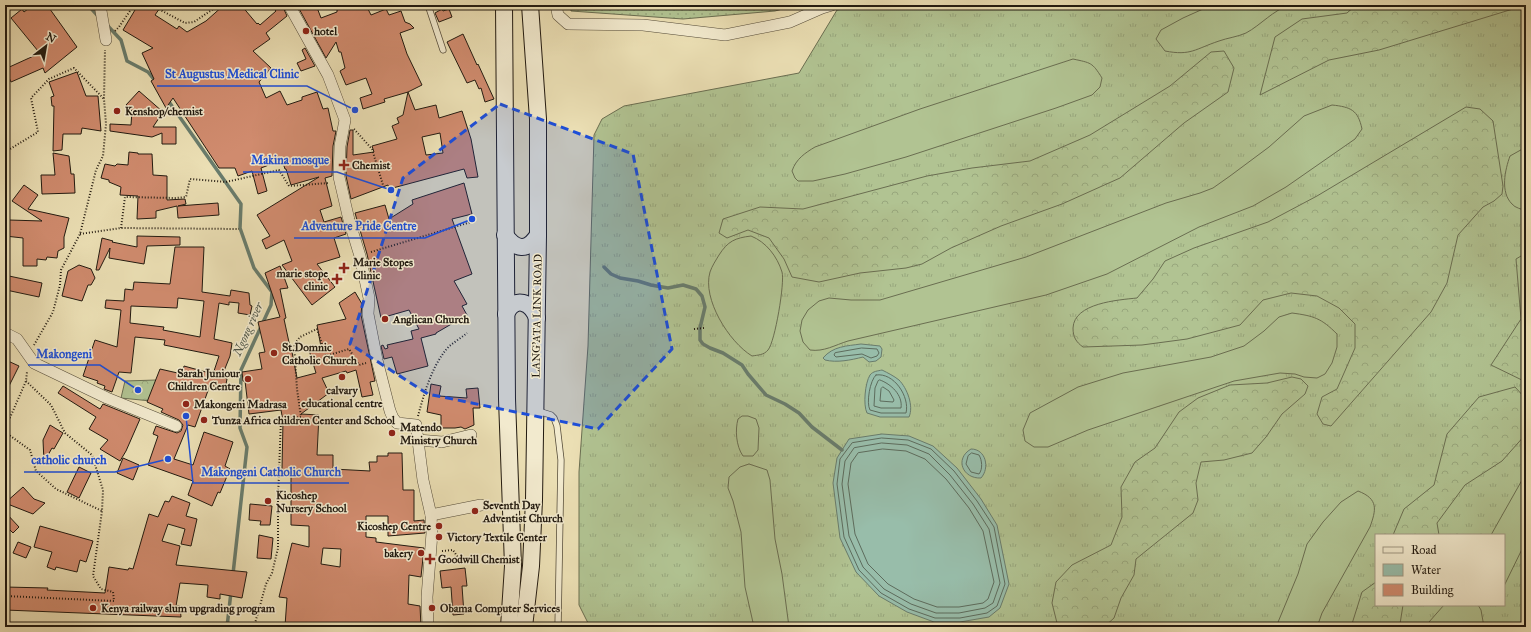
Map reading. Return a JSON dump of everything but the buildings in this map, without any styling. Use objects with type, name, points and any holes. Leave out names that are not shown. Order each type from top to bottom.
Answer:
[{"type":"main road","points":[[504,5],[506,314],[513,566],[509,627]]},
{"type":"main road","name":"LANG'ATA LINK ROAD","points":[[524,627],[531,566],[538,235],[538,119],[530,5]]},
{"type":"main road","points":[[505,234],[513,243],[522,247],[531,245],[538,235]]},
{"type":"main road","points":[[506,314],[510,307],[515,303],[520,303],[531,307],[537,318]]},
{"type":"street","points":[[289,5],[328,75],[345,120],[340,146],[339,177],[360,256],[369,298],[368,314],[377,360],[393,418],[397,423],[416,425],[423,480],[431,515],[432,533],[427,598],[428,627]]},
{"type":"street","points":[[556,5],[558,15],[568,24],[643,25],[725,35],[790,22],[832,5]]},
{"type":"street","points":[[100,7],[105,34]]},
{"type":"street","points":[[5,333],[17,339],[34,363],[56,375],[82,385],[107,398],[176,426]]},
{"type":"street","points":[[418,440],[442,442],[471,436]]},
{"type":"street","points":[[431,515],[481,505]]},
{"type":"lane","points":[[428,5],[443,50]]},
{"type":"lane","points":[[535,410],[551,415],[554,418],[559,440],[561,472],[558,627]]},
{"type":"path","points":[[119,27],[134,5]]},
{"type":"path","points":[[151,5],[185,23],[194,22],[219,5]]},
{"type":"path","points":[[5,429],[26,381],[29,356],[39,334],[53,312],[60,284],[61,270],[80,234],[96,170],[103,156],[106,124],[104,99],[105,34]]},
{"type":"path","points":[[5,152],[38,132],[30,98],[49,79],[74,68],[104,99]]},
{"type":"path","points":[[345,120],[372,149],[383,185]]},
{"type":"path","points":[[121,228],[125,197],[186,197],[190,179],[226,182],[279,170],[289,186],[340,182]]},
{"type":"path","points":[[360,256],[471,222]]},
{"type":"path","points":[[80,234],[121,228],[239,229]]},
{"type":"path","points":[[694,328],[704,328]]},
{"type":"path","points":[[254,627],[258,618],[266,584],[272,573],[278,548],[278,476],[281,419],[301,417],[297,389],[294,345],[300,337],[317,329],[326,356],[349,349],[359,364],[377,360]]},
{"type":"path","points":[[416,425],[422,401],[435,368],[445,350],[467,333]]},
{"type":"path","points":[[5,596],[114,602],[113,592],[101,589],[93,576],[102,511],[103,490],[92,455],[65,433],[51,405],[26,381]]},
{"type":"path","points":[[5,432],[30,450],[36,471],[56,489],[102,511]]},
{"type":"path","points":[[430,552],[451,550],[454,551],[459,559],[477,558]]},
{"type":"highlighted area","points":[[500,104],[633,154],[672,349],[598,429],[428,394],[350,344],[403,178]]},
{"type":"green space","points":[[571,5],[797,5],[775,11],[683,19],[571,11]]},
{"type":"green space","points":[[869,5],[1014,5],[1024,8],[1049,5],[1526,5],[1526,627],[590,627],[579,605],[579,472],[588,346],[594,135],[602,119],[624,106],[799,73],[837,10]]},
{"type":"green space","points":[[1212,5],[1290,5],[1278,10],[1246,33],[1193,51],[1181,53],[1165,51],[1156,39],[1161,30]]},
{"type":"green space","points":[[1356,5],[1526,5],[1379,50],[1329,60],[1260,95],[1275,37],[1302,19],[1347,13]]},
{"type":"green space","points":[[1224,51],[1234,68],[1228,92],[1184,123],[1120,178],[1062,204],[1001,226],[951,248],[922,264],[906,268],[860,273],[819,282],[792,277],[784,259],[769,238],[748,230],[727,238],[719,233],[723,219],[760,207],[803,209],[927,176],[972,168],[1030,161],[1090,135],[1170,86],[1211,52]]},
{"type":"green space","points":[[1073,59],[1090,64],[1096,69],[1102,78],[1100,87],[1092,95],[906,157],[845,174],[813,181],[798,181],[792,171],[798,160],[815,147],[920,109]]},
{"type":"green space","points":[[1332,105],[1349,108],[1356,114],[1362,129],[1355,139],[1286,187],[1253,206],[1199,227],[1107,274],[1046,295],[848,341],[825,349],[810,350],[803,342],[800,331],[802,320],[808,310],[819,301],[829,298],[880,300],[1026,257],[1166,203],[1200,193],[1213,188],[1230,176],[1269,147],[1304,116]]},
{"type":"green space","points":[[1466,107],[1480,109],[1493,121],[1503,186],[1502,194],[1494,201],[1483,207],[1458,235],[1447,283],[1431,312],[1331,426],[1323,424],[1317,414],[1322,397],[1337,389],[1355,348],[1355,324],[1339,308],[1317,296],[1291,293],[1263,300],[1240,325],[1187,339],[1142,345],[1083,347],[1075,339],[1073,328],[1075,320],[1081,313],[1098,304],[1137,298],[1153,279],[1165,261],[1194,248],[1268,222],[1317,196]]},
{"type":"green space","points":[[1526,147],[1526,211],[1512,204],[1508,199],[1505,187],[1505,174],[1510,156]]},
{"type":"green space","points":[[751,236],[766,246],[774,255],[780,266],[783,278],[779,312],[771,345],[765,353],[752,356],[735,341],[719,319],[710,295],[709,283],[710,272],[719,255],[726,246],[736,239]]},
{"type":"green space","points":[[1526,253],[1526,382],[1491,365],[1521,319],[1516,259]]},
{"type":"green space","points":[[1292,313],[1306,315],[1322,321],[1337,334],[1337,347],[1332,363],[1325,374],[1317,378],[1280,373],[1234,381],[1088,430],[1048,447],[1034,447],[1025,441],[1023,430],[1030,413],[1078,387],[1123,373],[1211,357],[1244,346],[1264,331],[1279,317]]},
{"type":"green space","points":[[1292,377],[1301,379],[1308,386],[1305,394],[1282,414],[1266,437],[1252,453],[1224,460],[1201,462],[1196,483],[1198,500],[1193,513],[1136,559],[1134,575],[1121,598],[1114,618],[1104,627],[1058,627],[1052,603],[1056,582],[1072,565],[1111,545],[1122,517],[1121,487],[1135,462],[1155,448],[1179,412],[1198,398],[1230,385],[1267,383]]},
{"type":"green space","points":[[156,380],[151,401],[121,398],[125,381]]},
{"type":"green space","points":[[1515,387],[1526,399],[1526,434],[1502,461],[1465,485],[1437,523],[1439,534],[1393,534],[1404,509],[1434,485],[1447,434],[1479,397]]},
{"type":"green space","points":[[742,416],[748,416],[756,419],[759,428],[758,450],[753,456],[743,456],[739,448],[737,428],[738,419]]},
{"type":"green space","points":[[749,464],[767,470],[770,480],[775,539],[782,574],[789,627],[754,627],[745,587],[741,532],[728,488],[729,477],[740,467]]},
{"type":"green space","points":[[1526,473],[1526,541],[1505,584],[1505,534],[1492,534]]},
{"type":"green space","points":[[1358,491],[1365,494],[1373,501],[1374,515],[1370,527],[1322,613],[1317,627],[1276,627],[1298,574],[1307,544],[1323,522],[1341,502]]},
{"type":"green space","points":[[1375,583],[1375,606],[1403,606],[1400,624],[1398,627],[1351,627],[1362,592]]},
{"type":"green space","points":[[1443,606],[1479,606],[1481,610],[1484,627],[1427,627],[1429,622]]},
{"type":"water","points":[[861,344],[880,346],[882,349],[881,357],[876,361],[869,362],[863,357],[839,361],[830,361],[823,358],[831,351],[836,349]]},
{"type":"water","points":[[882,370],[899,380],[905,388],[909,397],[911,408],[909,417],[880,417],[867,413],[865,400],[868,379],[870,375],[876,371]]},
{"type":"water","points":[[882,434],[909,436],[933,446],[957,468],[981,499],[997,525],[1009,584],[1000,608],[989,617],[960,622],[934,622],[907,612],[879,596],[856,572],[840,538],[833,483],[837,458],[849,439]]},
{"type":"water","points":[[971,449],[980,452],[985,460],[986,464],[984,474],[981,478],[969,475],[963,468],[963,458]]},
{"type":"waterway","name":"Ngong river","points":[[88,5],[98,16]]},
{"type":"waterway","name":"Ngong river","points":[[107,25],[121,40],[127,61],[148,72],[156,82]]},
{"type":"waterway","name":"Ngong river","points":[[167,99],[241,204],[240,228],[254,268],[272,292],[271,305],[241,370],[240,428],[247,447],[233,574]]},
{"type":"waterway","points":[[604,267],[611,274],[620,278],[668,288],[683,285],[696,289],[702,296],[705,307],[700,328],[700,340],[703,344],[723,353],[742,365],[766,395],[799,413],[812,427],[842,450]]},
{"type":"waterway","name":"Ngong river","points":[[227,627],[231,592]]},
{"type":"place","name":"hotel","points":[[306,31]]},
{"type":"place","name":"St Augustus Medical Clinic","points":[[355,110]]},
{"type":"place","name":"Kenshop/chemist","points":[[117,111]]},
{"type":"place","name":"Chemist","points":[[344,165]]},
{"type":"place","name":"Makina mosque","points":[[391,190]]},
{"type":"place","name":"Adventure Pride Centre","points":[[472,219]]},
{"type":"place","name":"Marie Stopes Clinic","points":[[344,268]]},
{"type":"place","name":"marie stope clinic","points":[[337,279]]},
{"type":"place","name":"Anglican Church","points":[[385,319]]},
{"type":"place","name":"St.Domnic Catholic Church","points":[[274,353]]},
{"type":"place","name":"calvary educational centre","points":[[342,377]]},
{"type":"place","name":"Sarah Juniour Children Centre","points":[[248,379]]},
{"type":"place","name":"Makongeni","points":[[138,390]]},
{"type":"place","name":"Makongeni Madrasa","points":[[186,404]]},
{"type":"place","name":"Makongeni Catholic Church","points":[[186,416]]},
{"type":"place","name":"Tunza Africa children Center and School","points":[[204,420]]},
{"type":"place","name":"Matendo Ministry Church","points":[[392,433]]},
{"type":"place","name":"catholic church","points":[[168,459]]},
{"type":"place","name":"Kicoshep Nursery School","points":[[268,501]]},
{"type":"place","name":"Seventh Day Adventist Church","points":[[475,511]]},
{"type":"place","name":"Kicoshep Centre","points":[[439,526]]},
{"type":"place","name":"Victory Textile Center","points":[[439,537]]},
{"type":"place","name":"bakery","points":[[421,553]]},
{"type":"place","name":"Goodwill Chemist","points":[[430,559]]},
{"type":"place","name":"Kenya railway slum upgrading program","points":[[93,608]]},
{"type":"place","name":"Obama Computer Services","points":[[432,608]]}]
